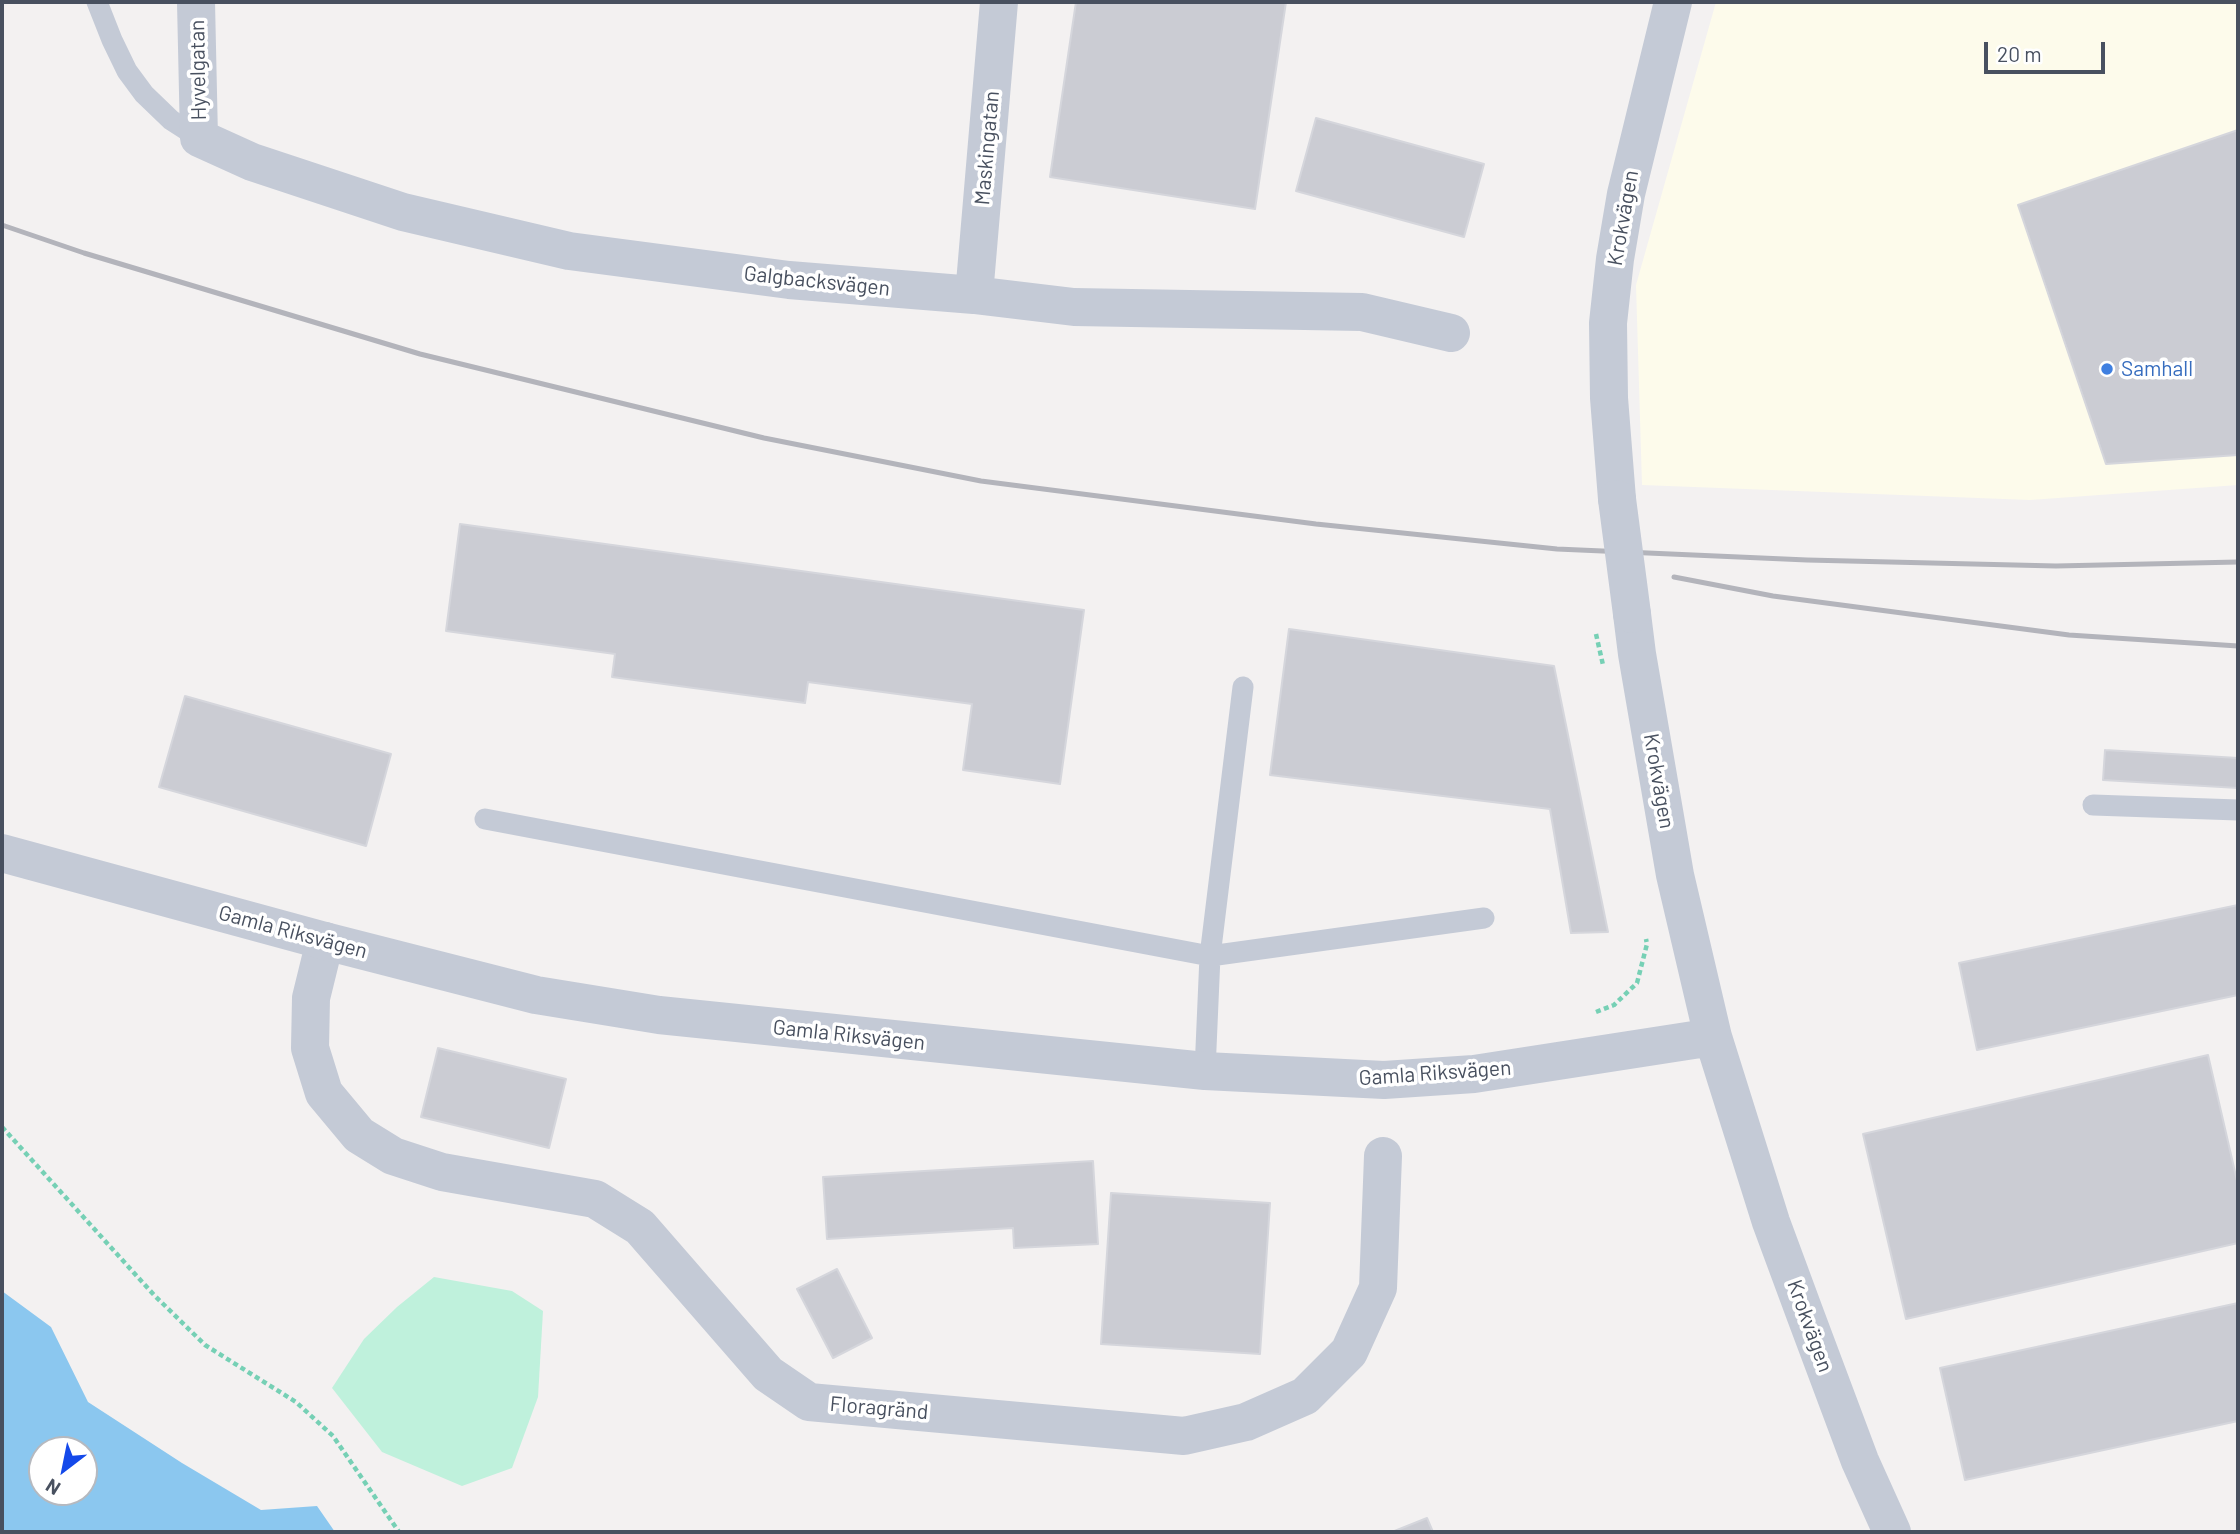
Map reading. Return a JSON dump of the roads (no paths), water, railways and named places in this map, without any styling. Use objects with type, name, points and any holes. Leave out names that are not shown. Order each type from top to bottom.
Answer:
[{"type":"street","name":"Hyvelgatan","points":[[196,2],[199,138]]},
{"type":"street","name":"Maskingatan","points":[[974,295],[999,2]]},
{"type":"street","name":"Krokvägen","points":[[1673,2],[1626,194],[1608,323],[1609,398],[1617,499],[1637,654],[1675,875],[1713,1037],[1771,1222],[1860,1461],[1892,1532]]},
{"type":"street","name":"Galgbacksvägen","points":[[199,138],[252,162],[403,212],[569,251],[789,280],[974,295],[1074,307],[1362,312],[1451,333]]},
{"type":"street","name":"Gamla Riksvägen","points":[[2,853],[536,995],[659,1015],[1205,1071],[1384,1080],[1475,1074],[1713,1037]]},
{"type":"street","name":"Floragränd","points":[[325,941],[311,998],[310,1048],[324,1093],[359,1135],[393,1156],[442,1172],[596,1199],[640,1227],[768,1374],[809,1402],[1184,1436],[1246,1422],[1305,1396],[1349,1352],[1378,1288],[1383,1156]]},
{"type":"lane","points":[[97,2],[127,71],[144,94],[171,120],[199,138]]},
{"type":"lane","points":[[1205,1071],[1210,956],[1243,687]]},
{"type":"lane","points":[[2093,805],[2238,810]]},
{"type":"lane","points":[[485,819],[1210,956],[1484,918]]},
{"type":"water","points":[[2,1291],[51,1327],[88,1402],[261,1510],[317,1506],[335,1532],[2,1532]]},
{"type":"railway","points":[[2,225],[84,253],[420,354],[764,438],[981,481],[1316,524],[1557,549],[1807,560],[2056,566],[2238,562]]},
{"type":"railway","points":[[1674,577],[1773,596],[2069,635],[2238,646]]},
{"type":"place","name":"Samhall","points":[[2107,369]]}]
